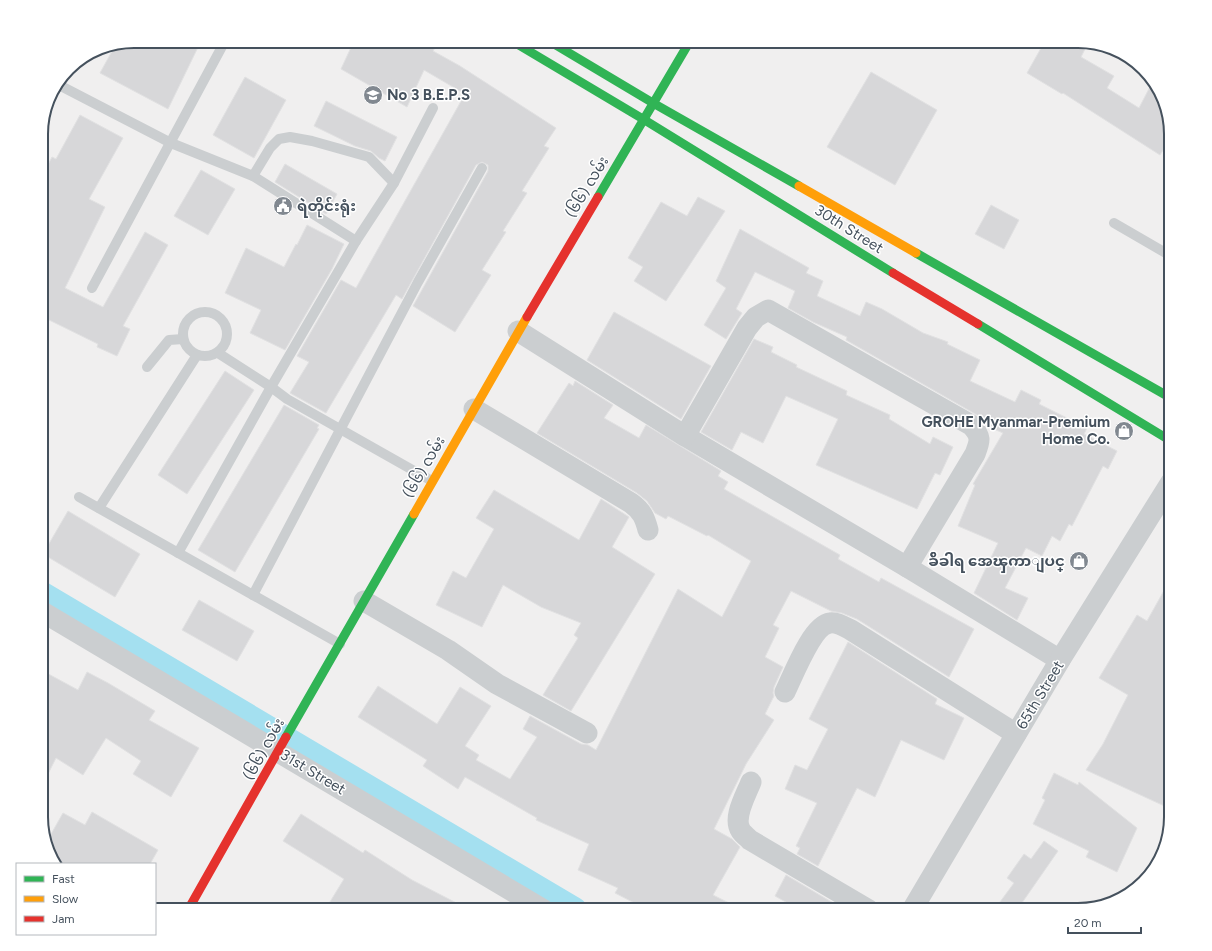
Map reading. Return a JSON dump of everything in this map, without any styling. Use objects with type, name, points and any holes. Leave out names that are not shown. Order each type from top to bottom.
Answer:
[{"type":"main road","name":"30th Street","points":[[524,48],[931,292],[1164,437]]},
{"type":"main road","name":"30th Street","points":[[561,48],[943,273],[1164,394]]},
{"type":"main road","name":"(၆၆) လမ်း","points":[[192,903],[518,331],[686,48]]},
{"type":"street","points":[[685,436],[747,328],[756,317],[768,310],[971,425],[978,433],[979,444],[975,454],[907,567]]},
{"type":"street","points":[[518,331],[685,436],[907,567],[1060,660]]},
{"type":"street","points":[[474,408],[632,503],[640,509],[645,517],[648,530]]},
{"type":"street","name":"65th Street","points":[[916,903],[1060,660],[1164,493]]},
{"type":"street","points":[[364,601],[448,650],[497,684],[587,733]]},
{"type":"street","name":"31st Street","points":[[48,615],[283,743],[533,903]]},
{"type":"street","points":[[785,692],[807,646],[819,628],[825,624],[831,623],[851,630],[1016,734]]},
{"type":"street","points":[[751,782],[742,803],[738,818],[740,830],[750,840],[857,903]]},
{"type":"lane","points":[[92,288],[221,48]]},
{"type":"lane","points":[[62,87],[171,142],[253,176],[356,241]]},
{"type":"lane","points":[[178,553],[271,387],[356,241],[394,183],[433,108]]},
{"type":"lane","points":[[253,176],[270,148],[279,139],[290,137],[312,141],[369,157],[394,183]]},
{"type":"lane","points":[[253,595],[418,282],[482,168]]},
{"type":"lane","points":[[1114,222],[1164,252]]},
{"type":"lane","points":[[208,312],[219,316],[226,324],[228,335],[225,345],[218,353],[208,357],[197,355],[188,349],[183,340],[184,329],[189,319],[198,313],[208,312]]},
{"type":"lane","points":[[147,367],[169,340],[183,340]]},
{"type":"lane","points":[[218,353],[287,399],[432,481]]},
{"type":"lane","points":[[99,508],[197,355]]},
{"type":"lane","points":[[79,497],[340,644]]},
{"type":"building","points":[[134,48],[198,48],[168,109],[100,73],[112,51],[117,50]]},
{"type":"building","points":[[351,48],[435,48],[433,51],[460,66],[556,128],[544,146],[549,148],[522,191],[527,193],[503,231],[506,232],[482,270],[491,275],[455,332],[413,306],[488,171],[488,165],[482,162],[476,165],[402,299],[396,295],[326,413],[290,393],[309,362],[297,356],[341,280],[356,288],[465,94],[424,70],[407,107],[341,69]]},
{"type":"building","points":[[1041,48],[1085,48],[1081,57],[1114,76],[1107,88],[1139,108],[1150,86],[1162,117],[1164,148],[1160,155],[1063,93],[1062,94],[1027,73]]},
{"type":"building","points":[[871,72],[937,110],[895,185],[827,147]]},
{"type":"building","points":[[245,77],[286,100],[254,158],[213,135]]},
{"type":"building","points":[[326,101],[397,137],[385,161],[371,151],[355,146],[314,126]]},
{"type":"building","points":[[80,115],[123,138],[89,199],[105,207],[65,288],[103,307],[145,232],[168,245],[123,326],[130,329],[117,356],[97,347],[98,344],[48,319],[48,165],[52,157],[56,159]]},
{"type":"building","points":[[285,164],[337,194],[326,214],[275,182]]},
{"type":"building","points":[[201,170],[235,189],[208,235],[174,216]]},
{"type":"building","points":[[698,197],[725,211],[666,301],[634,281],[643,267],[628,258],[661,202],[687,216]]},
{"type":"building","points":[[991,205],[1019,220],[1004,249],[975,234]]},
{"type":"building","points":[[307,225],[344,244],[332,269],[285,350],[250,333],[261,310],[225,293],[246,248],[284,267]]},
{"type":"building","points":[[740,229],[809,268],[806,273],[823,281],[817,296],[860,316],[866,302],[882,309],[923,333],[948,342],[947,344],[980,360],[970,381],[1015,402],[1021,390],[1041,400],[1039,404],[1087,428],[1084,434],[1117,451],[1108,469],[1103,466],[1072,526],[1069,524],[1060,541],[1052,536],[1042,556],[1026,548],[1005,588],[1028,598],[1017,620],[974,593],[998,543],[958,526],[975,485],[973,484],[1003,433],[987,426],[977,415],[846,340],[847,337],[813,322],[788,308],[795,291],[755,272],[736,309],[742,313],[726,339],[704,325],[726,288],[716,281]]},
{"type":"building","points":[[614,312],[711,366],[681,419],[587,360]]},
{"type":"building","points":[[754,339],[773,347],[771,352],[797,365],[796,367],[847,391],[846,395],[890,415],[889,419],[930,444],[933,437],[953,447],[940,475],[935,473],[917,509],[816,465],[838,419],[786,396],[763,443],[741,432],[732,450],[701,432]]},
{"type":"building","points":[[225,371],[254,390],[187,494],[158,475]]},
{"type":"building","points":[[575,381],[613,405],[604,418],[639,438],[646,425],[721,471],[718,476],[728,482],[724,489],[840,555],[838,559],[879,582],[881,578],[974,629],[949,677],[857,619],[842,613],[831,611],[791,591],[773,625],[779,628],[765,657],[783,667],[774,687],[774,696],[765,714],[774,720],[746,764],[714,829],[732,839],[740,847],[713,895],[729,903],[634,903],[615,893],[618,888],[578,870],[589,844],[536,820],[537,818],[465,777],[458,789],[423,766],[427,760],[358,717],[378,686],[437,724],[460,687],[491,706],[465,746],[479,755],[476,760],[510,779],[537,737],[523,729],[530,716],[581,744],[588,745],[596,750],[678,589],[722,617],[751,561],[708,535],[707,536],[668,516],[666,519],[655,513],[647,501],[637,493],[537,433],[569,383],[573,386]]},
{"type":"building","points":[[284,405],[319,425],[317,428],[319,429],[235,572],[198,550]]},
{"type":"building","points":[[494,490],[579,540],[601,499],[629,517],[612,547],[655,574],[571,711],[543,695],[578,638],[574,635],[581,623],[541,607],[503,585],[482,627],[436,605],[453,571],[466,578],[494,529],[476,518]]},
{"type":"building","points":[[68,511],[140,554],[115,597],[48,557],[48,545]]},
{"type":"building","points":[[1164,591],[1164,806],[1086,770],[1103,744],[1128,695],[1099,678],[1137,615],[1147,621]]},
{"type":"building","points":[[199,600],[254,631],[237,661],[182,630]]},
{"type":"building","points":[[848,642],[937,699],[935,704],[964,718],[944,760],[901,740],[875,797],[857,788],[818,866],[797,854],[800,848],[796,846],[817,803],[785,789],[795,765],[807,770],[828,729],[809,719]]},
{"type":"building","points":[[87,672],[155,711],[149,720],[199,748],[171,797],[133,774],[141,761],[106,738],[83,775],[56,758],[48,774],[48,674],[78,690]]},
{"type":"building","points":[[1054,773],[1078,785],[1079,782],[1137,828],[1117,872],[1086,857],[1089,851],[1033,824],[1045,800],[1042,798]]},
{"type":"building","points":[[92,812],[158,850],[151,863],[61,863],[50,836],[63,813],[85,825]]},
{"type":"building","points":[[301,814],[363,853],[365,850],[412,880],[456,903],[329,903],[344,879],[283,841]]},
{"type":"building","points":[[1044,841],[1058,851],[1022,903],[999,903],[1014,883],[1007,878],[1024,854],[1031,859]]},
{"type":"building","points":[[786,875],[833,903],[788,903],[775,896]]},
{"type":"waterway","points":[[48,598],[562,903]]},
{"type":"traffic: fast","points":[[524,48],[643,119],[893,273]]},
{"type":"traffic: fast","points":[[561,48],[653,103],[799,186]]},
{"type":"traffic: fast","points":[[598,197],[686,48]]},
{"type":"traffic: fast","points":[[916,253],[1164,394]]},
{"type":"traffic: fast","points":[[978,324],[1164,437]]},
{"type":"traffic: fast","points":[[286,737],[414,514]]},
{"type":"traffic: slow","points":[[799,186],[916,253]]},
{"type":"traffic: slow","points":[[414,514],[527,317]]},
{"type":"traffic: jam","points":[[527,317],[598,197]]},
{"type":"traffic: jam","points":[[893,273],[978,324]]},
{"type":"traffic: jam","points":[[192,903],[286,737]]},
{"type":"place","name":"No 3 B.E.P.S","points":[[373,95]]},
{"type":"place","name":"ရဲတိုင်းရုံး","points":[[283,206]]},
{"type":"place","name":"GROHE Myanmar-Premium Home Co.","points":[[1124,431]]},
{"type":"place","name":"ခ်ိခါရ အေၾကာျပင္","points":[[1079,561]]}]
